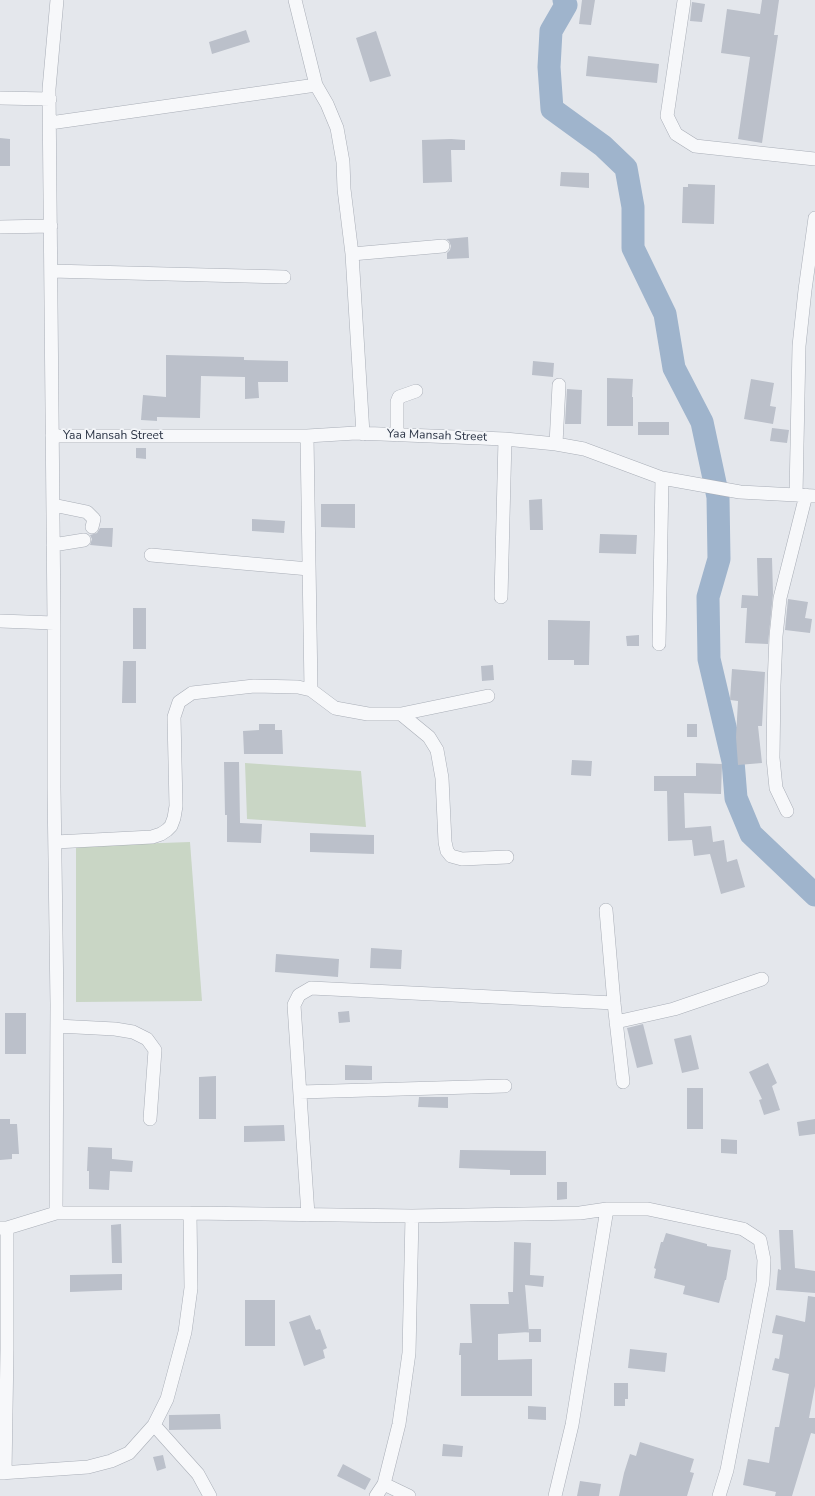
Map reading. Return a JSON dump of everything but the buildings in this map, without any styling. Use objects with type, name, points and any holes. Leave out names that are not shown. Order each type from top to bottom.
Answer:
[{"type":"street","points":[[56,1213],[58,1026],[55,842],[49,89],[57,0]]},
{"type":"street","points":[[295,0],[316,85],[327,104],[337,128],[343,162],[344,189],[352,254],[362,434]]},
{"type":"street","points":[[684,1],[667,116],[676,134],[695,146],[815,159]]},
{"type":"street","points":[[50,123],[316,85]]},
{"type":"street","points":[[0,98],[50,99]]},
{"type":"street","points":[[787,810],[776,788],[772,758],[776,636],[780,598],[806,495],[799,346],[815,218]]},
{"type":"street","points":[[0,227],[51,226]]},
{"type":"street","points":[[352,254],[443,246]]},
{"type":"street","points":[[51,270],[284,277]]},
{"type":"street","points":[[556,444],[559,385]]},
{"type":"street","points":[[397,435],[397,402],[399,397],[416,391]]},
{"type":"street","name":"Yaa Mansah Street","points":[[52,436],[307,436],[362,434],[505,438],[584,449],[662,478],[740,492],[806,495]]},
{"type":"street","points":[[307,436],[311,690]]},
{"type":"street","points":[[501,597],[505,438]]},
{"type":"street","points":[[659,644],[662,478]]},
{"type":"street","points":[[53,505],[88,512],[94,519],[92,527]]},
{"type":"street","points":[[53,544],[84,540]]},
{"type":"street","points":[[151,555],[309,569]]},
{"type":"street","points":[[0,621],[54,623]]},
{"type":"street","points":[[55,842],[152,837],[161,834],[171,826],[176,806],[174,717],[179,702],[192,693],[254,686],[298,687],[311,690],[335,708],[368,714],[401,714],[488,696]]},
{"type":"street","points":[[401,714],[429,737],[437,750],[442,778],[445,842],[447,851],[451,856],[462,859],[508,857]]},
{"type":"street","points":[[606,910],[623,1082]]},
{"type":"street","points":[[616,1022],[674,1009],[762,979]]},
{"type":"street","points":[[308,1216],[294,1005],[299,995],[311,988],[614,1003]]},
{"type":"street","points":[[58,1026],[115,1029],[133,1032],[147,1039],[155,1050],[150,1119]]},
{"type":"street","points":[[300,1092],[505,1086]]},
{"type":"street","points":[[190,1213],[190,1288],[185,1332],[167,1399],[154,1425],[128,1453],[111,1461],[88,1467],[2,1473],[7,1348],[4,1228],[56,1213],[190,1213],[308,1216],[412,1216],[573,1213],[607,1208],[648,1209],[743,1229],[760,1240],[764,1260],[763,1282],[727,1470],[719,1496]]},
{"type":"street","points":[[555,1496],[572,1425],[607,1208]]},
{"type":"street","points":[[376,1496],[384,1484],[398,1424],[409,1353],[412,1216]]},
{"type":"street","points":[[154,1425],[198,1474],[210,1496]]},
{"type":"street","points":[[384,1484],[409,1496]]},
{"type":"green space","points":[[245,763],[361,771],[366,827],[247,819]]},
{"type":"green space","points":[[190,842],[202,1001],[76,1002],[76,846]]},
{"type":"waterway","points":[[564,0],[566,5],[551,31],[549,67],[552,109],[603,146],[626,168],[633,207],[633,248],[665,314],[674,368],[702,422],[718,497],[719,559],[708,597],[709,659],[733,761],[736,798],[751,834],[815,895]]}]
